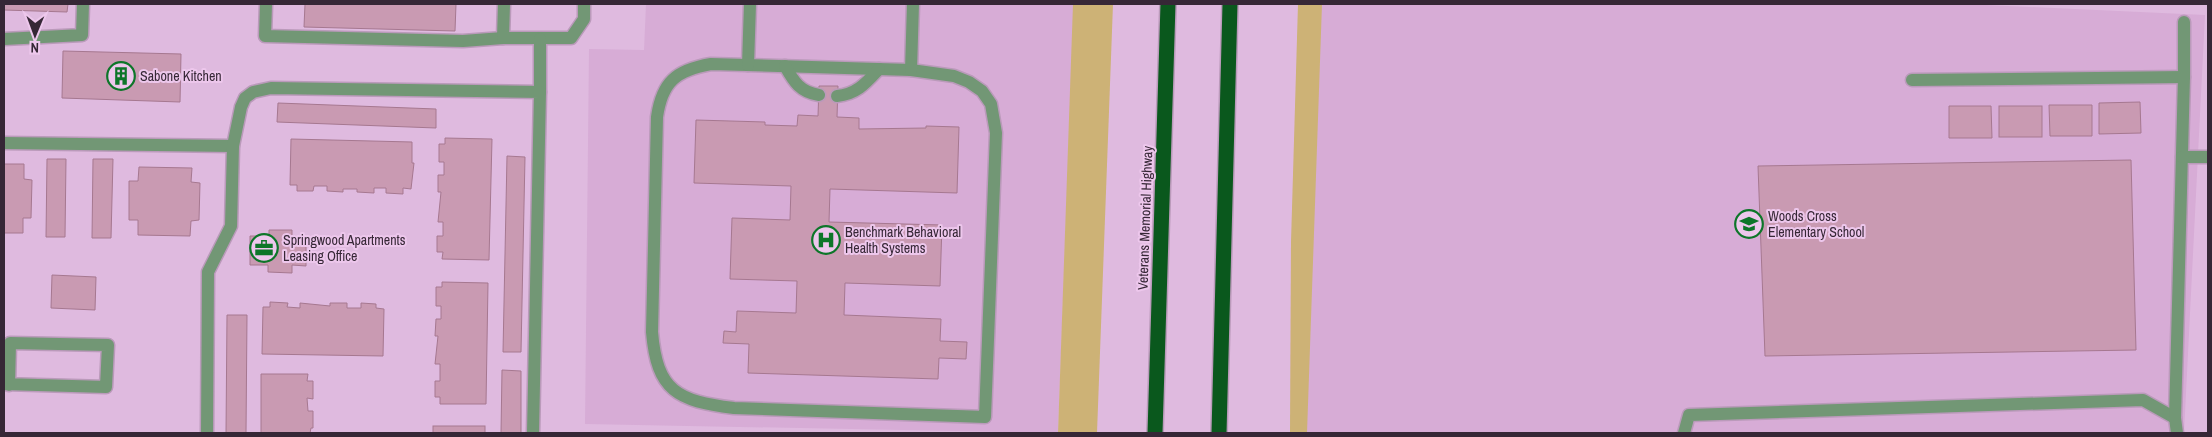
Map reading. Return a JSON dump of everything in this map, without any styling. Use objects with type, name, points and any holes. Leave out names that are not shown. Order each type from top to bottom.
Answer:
[{"type":"highway","name":"Veterans Memorial Highway","points":[[1155,433],[1168,4]]},
{"type":"highway","points":[[1219,433],[1230,4]]},
{"type":"street","points":[[4,39],[82,35],[83,4]]},
{"type":"street","points":[[266,4],[265,36],[463,41],[503,38],[571,38],[584,19],[584,4]]},
{"type":"street","points":[[503,38],[504,4]]},
{"type":"street","points":[[748,65],[750,4]]},
{"type":"street","points":[[911,70],[913,4]]},
{"type":"street","points":[[2177,433],[2175,418],[2184,22]]},
{"type":"street","points":[[534,433],[540,39]]},
{"type":"street","points":[[711,64],[748,65],[911,70],[954,76],[969,82],[982,91],[991,104],[996,133],[985,417],[734,408],[709,405],[678,394],[659,372],[654,356],[652,332],[659,100],[667,85],[678,74],[693,67],[711,64]]},
{"type":"street","points":[[785,66],[795,84],[801,90],[819,95]]},
{"type":"street","points":[[837,96],[848,95],[862,88],[879,69]]},
{"type":"street","points":[[1912,80],[2184,77]]},
{"type":"street","points":[[207,433],[208,272],[231,226],[233,146],[237,118],[243,102],[252,92],[261,89],[540,92]]},
{"type":"street","points":[[4,143],[233,146]]},
{"type":"street","points":[[2182,157],[2208,157]]},
{"type":"street","points":[[10,343],[108,345],[106,387],[7,385],[10,343]]},
{"type":"street","points":[[1684,433],[1689,415],[2134,400],[2143,400],[2175,418]]},
{"type":"shaded area","name":"Benchmark Behavioral Health Systems","points":[[646,4],[1074,4],[1058,433],[585,424],[589,49],[644,50]]},
{"type":"shaded area","points":[[1073,4],[1113,4],[1097,433],[1058,433]]},
{"type":"shaded area","points":[[1298,4],[1322,4],[1307,433],[1290,433],[1291,242]]},
{"type":"shaded area","name":"Woods Cross Elementary School","points":[[1310,4],[1964,4],[2205,15],[2184,433],[1298,433]]},
{"type":"building","points":[[4,4],[68,4],[67,12],[4,10]]},
{"type":"building","points":[[305,4],[456,4],[455,31],[304,27]]},
{"type":"building","name":"Sabone Kitchen","points":[[63,51],[181,54],[180,102],[62,98]]},
{"type":"building","points":[[819,86],[838,86],[837,117],[859,118],[859,129],[926,128],[926,126],[959,127],[957,193],[830,189],[829,222],[942,225],[940,286],[845,283],[844,315],[941,319],[940,341],[967,342],[966,359],[939,358],[938,379],[748,373],[749,344],[723,343],[724,331],[736,332],[737,311],[796,313],[797,281],[730,279],[732,218],[790,220],[791,186],[694,183],[696,120],[765,122],[765,125],[797,126],[798,115],[818,116]]},
{"type":"building","points":[[2140,102],[2141,133],[2099,134],[2099,103]]},
{"type":"building","points":[[278,103],[436,109],[436,128],[277,122]]},
{"type":"building","points":[[2049,105],[2092,105],[2092,136],[2050,136]]},
{"type":"building","points":[[1949,106],[1991,106],[1992,138],[1949,138]]},
{"type":"building","points":[[1999,106],[2042,106],[2042,137],[1999,137]]},
{"type":"building","points":[[445,138],[492,139],[489,260],[442,259],[443,252],[437,252],[437,236],[443,236],[443,222],[438,222],[441,192],[438,192],[438,175],[444,175],[444,162],[439,162],[439,144],[445,144]]},
{"type":"building","points":[[291,139],[412,142],[412,163],[414,163],[411,189],[403,188],[403,194],[386,193],[386,188],[374,188],[374,193],[357,192],[357,189],[343,189],[343,192],[327,191],[327,186],[314,186],[313,191],[297,191],[297,185],[290,185]]},
{"type":"building","points":[[507,156],[525,157],[521,352],[503,352]]},
{"type":"building","points":[[47,159],[66,159],[65,237],[46,237]]},
{"type":"building","points":[[93,159],[113,159],[111,238],[92,238]]},
{"type":"building","points":[[2131,160],[2136,350],[1765,356],[1758,166]]},
{"type":"building","points":[[4,164],[24,164],[24,179],[32,180],[31,218],[23,218],[23,233],[4,233]]},
{"type":"building","points":[[139,167],[192,168],[191,182],[200,183],[199,220],[191,221],[190,236],[138,235],[138,220],[129,220],[129,181],[138,181]]},
{"type":"building","points":[[269,230],[292,230],[292,236],[306,237],[306,266],[292,265],[292,273],[268,272],[268,265],[250,265],[250,236],[269,236]]},
{"type":"building","points":[[52,275],[96,277],[95,310],[51,308]]},
{"type":"building","points":[[442,282],[488,283],[486,404],[440,404],[440,397],[435,397],[435,381],[440,381],[440,364],[435,364],[438,336],[435,336],[436,319],[441,319],[441,306],[436,306],[436,287],[442,287]]},
{"type":"building","points":[[270,302],[288,303],[287,307],[300,308],[300,303],[330,306],[330,303],[347,303],[347,308],[361,308],[361,303],[376,304],[376,308],[384,309],[383,356],[262,354],[263,307],[270,307]]},
{"type":"building","points":[[227,315],[247,315],[246,433],[226,433]]},
{"type":"building","points":[[502,370],[521,371],[521,433],[501,433]]},
{"type":"building","points":[[261,374],[308,374],[307,381],[313,381],[313,399],[307,398],[308,411],[313,411],[313,428],[311,428],[310,433],[261,433]]},
{"type":"building","points":[[433,426],[485,426],[485,433],[433,433]]},
{"type":"place","name":"Sabone Kitchen","points":[[121,76]]},
{"type":"place","name":"Woods Cross Elementary School","points":[[1749,224]]},
{"type":"place","name":"Benchmark Behavioral Health Systems","points":[[826,240]]},
{"type":"place","name":"Springwood Apartments Leasing Office","points":[[264,248]]}]
